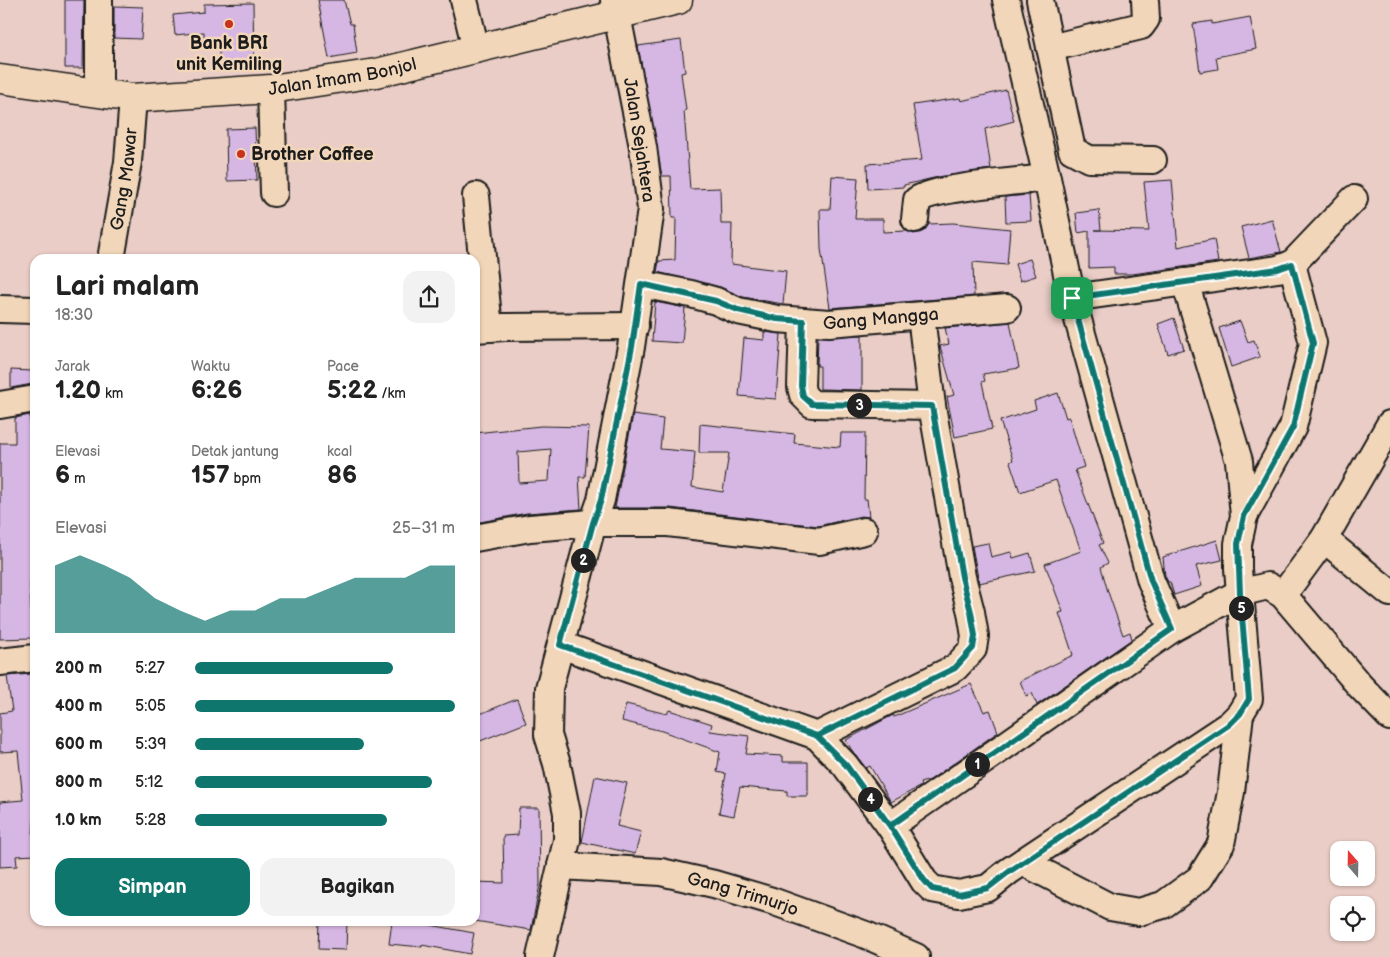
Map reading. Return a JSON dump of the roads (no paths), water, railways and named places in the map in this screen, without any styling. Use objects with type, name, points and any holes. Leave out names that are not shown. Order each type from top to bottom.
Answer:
[{"type":"highway","name":"Jalan Imam Bonjol","points":[[0,78],[133,98],[271,89],[376,72],[476,49],[616,7],[678,0]]},
{"type":"street","points":[[99,0],[99,93]]},
{"type":"street","points":[[464,0],[476,49]]},
{"type":"street","points":[[1006,0],[1047,178],[1072,298],[1151,581],[1172,629]]},
{"type":"street","points":[[1040,0],[1072,150],[1089,159],[1153,160]]},
{"type":"street","points":[[1050,48],[1141,26],[1146,18],[1145,0]]},
{"type":"street","name":"Jalan Sejahtera","points":[[540,957],[566,840],[567,813],[557,764],[548,735],[549,688],[593,523],[601,500],[634,326],[651,208],[643,148],[616,7]]},
{"type":"street","points":[[271,89],[274,193]]},
{"type":"street","name":"Gang Mawar","points":[[112,254],[128,162],[133,98]]},
{"type":"street","points":[[915,219],[917,200],[921,196],[940,191],[1047,178]]},
{"type":"street","points":[[476,196],[479,254]]},
{"type":"street","points":[[1072,298],[1278,269],[1292,264],[1354,199]]},
{"type":"street","points":[[560,645],[817,736],[846,765],[932,889],[959,894],[988,888],[1023,862],[1230,724],[1240,714],[1249,699],[1238,544],[1244,516],[1293,427],[1313,343],[1292,264]]},
{"type":"street","points":[[1186,282],[1239,461],[1244,516]]},
{"type":"street","points":[[480,284],[482,328],[634,326]]},
{"type":"street","name":"Gang Mangga","points":[[641,284],[716,301],[738,310],[777,319],[829,323],[1006,308]]},
{"type":"street","points":[[0,309],[30,310]]},
{"type":"street","points":[[817,736],[955,668],[973,648],[975,636],[962,577],[932,406],[921,316]]},
{"type":"street","points":[[803,321],[801,386],[803,396],[812,404],[932,406]]},
{"type":"street","points":[[0,405],[30,400]]},
{"type":"street","points":[[1283,595],[1382,460],[1390,424]]},
{"type":"street","points":[[480,537],[530,528],[593,523],[668,523],[819,541],[864,531]]},
{"type":"street","points":[[1324,539],[1390,592]]},
{"type":"street","points":[[890,826],[1172,629],[1240,593],[1268,586],[1283,595],[1360,686],[1390,717]]},
{"type":"street","points":[[0,662],[30,659]]},
{"type":"street","points":[[1023,862],[1110,907],[1139,912],[1163,905],[1200,878],[1221,844],[1232,792],[1240,714]]},
{"type":"street","name":"Gang Trimurjo","points":[[561,866],[661,872],[714,884],[772,901],[916,957]]},
{"type":"place","name":"Bank BRI unit Kemiling","points":[[229,24]]},
{"type":"place","name":"Brother Coffee","points":[[241,154]]}]
